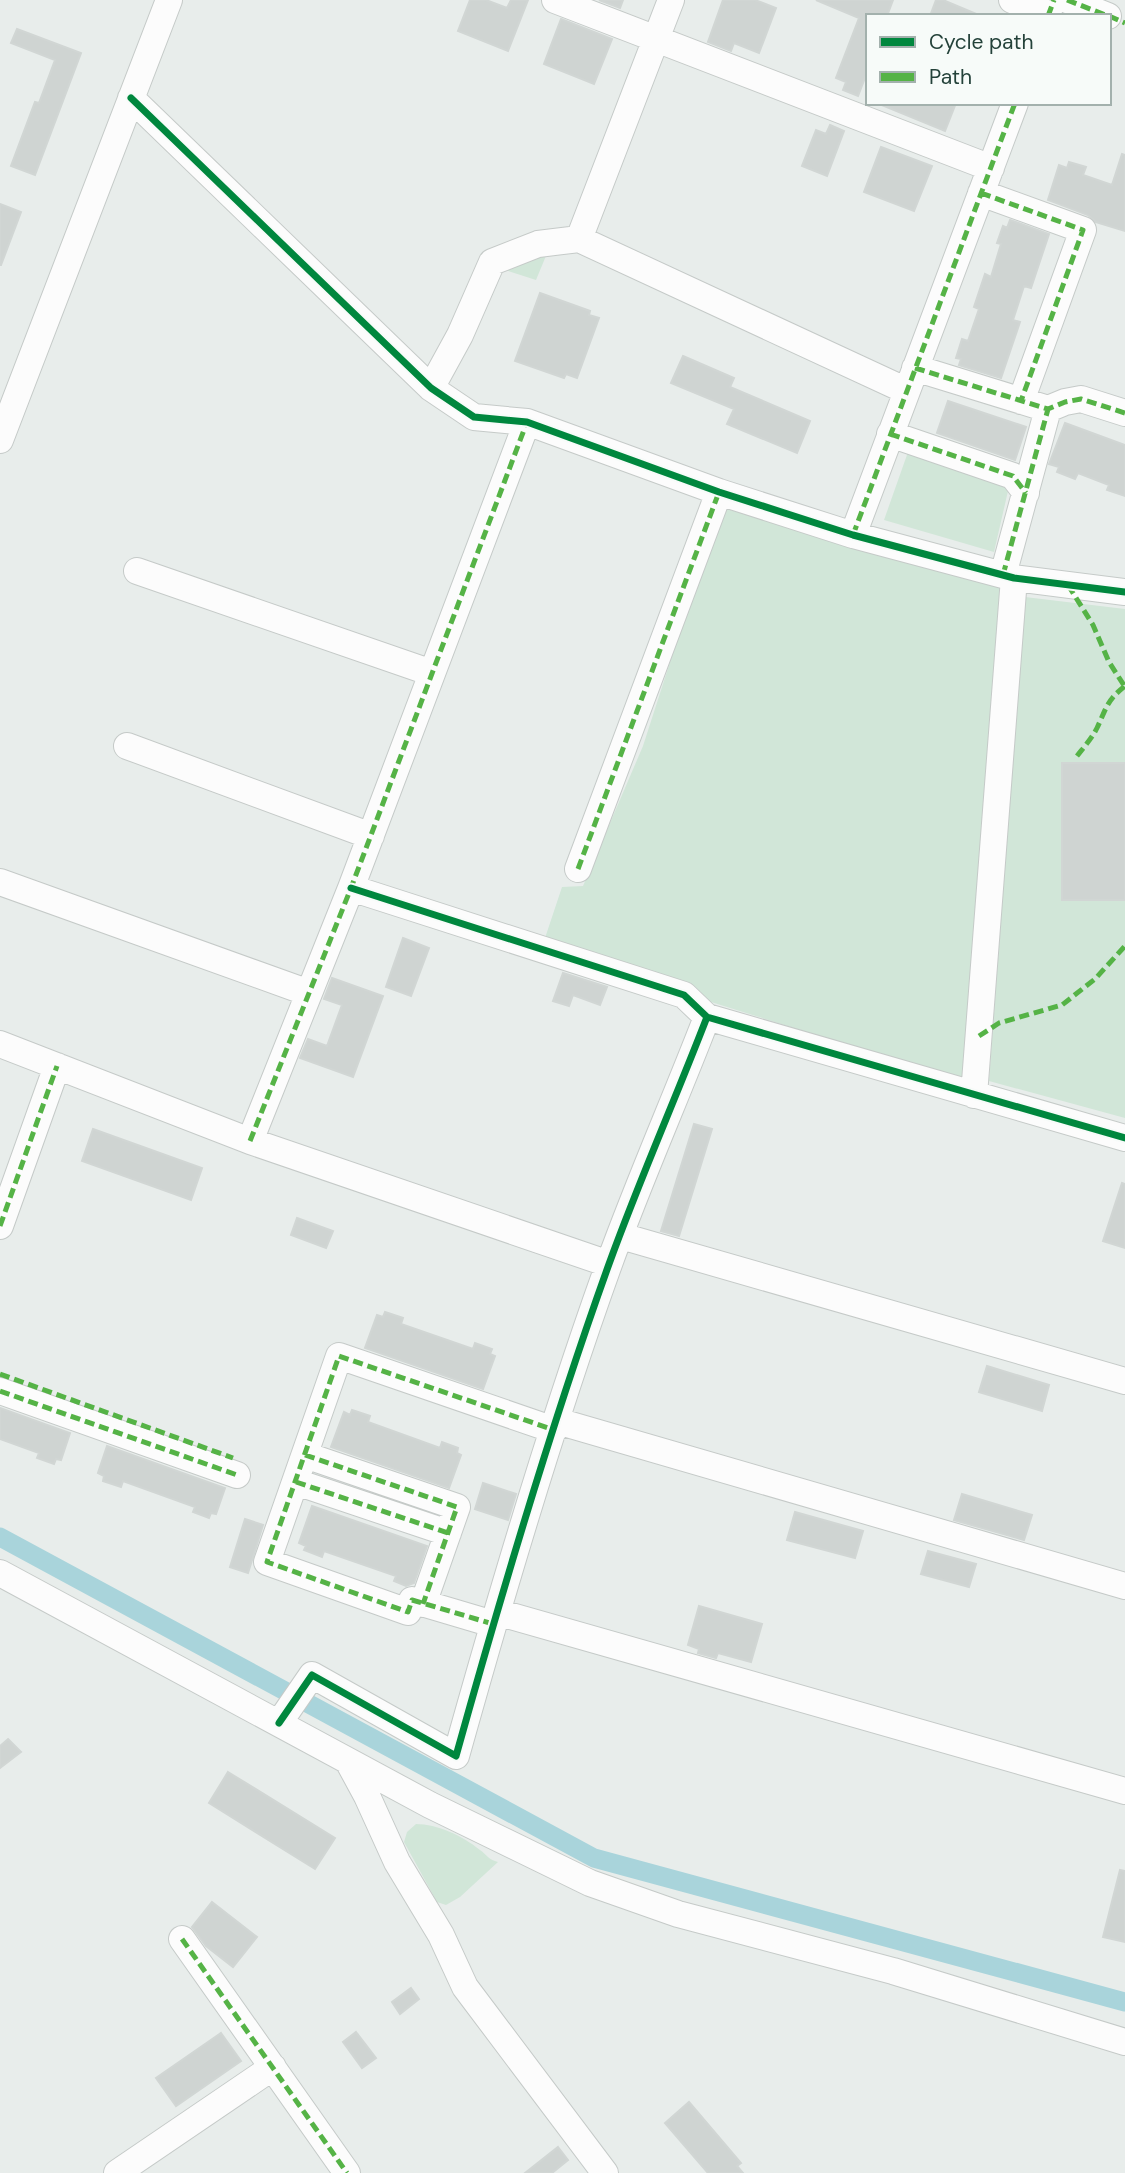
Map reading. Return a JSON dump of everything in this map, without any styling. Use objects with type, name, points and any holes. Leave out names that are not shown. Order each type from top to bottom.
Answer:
[{"type":"street","points":[[0,440],[169,0]]},
{"type":"street","points":[[555,0],[991,168]]},
{"type":"street","points":[[579,239],[671,0]]},
{"type":"street","points":[[1012,0],[1096,14]]},
{"type":"street","points":[[131,98],[431,388],[474,417],[527,422],[719,492],[853,535],[1009,577],[1125,592]]},
{"type":"street","points":[[853,535],[1014,105]]},
{"type":"street","points":[[981,193],[1083,230],[1021,401]]},
{"type":"street","points":[[431,388],[460,335],[492,262],[538,244],[579,239],[911,380],[1021,401],[1048,409],[1081,399],[1125,413]]},
{"type":"street","points":[[974,1095],[1009,577],[1026,493],[1048,409]]},
{"type":"street","points":[[250,1141],[371,836],[527,422]]},
{"type":"street","points":[[890,434],[1013,476],[1026,493]]},
{"type":"street","points":[[578,869],[719,492]]},
{"type":"street","points":[[136,571],[432,673]]},
{"type":"street","points":[[127,746],[371,836]]},
{"type":"street","points":[[0,882],[309,993]]},
{"type":"street","points":[[351,887],[684,995],[707,1017],[1125,1138]]},
{"type":"street","points":[[279,1723],[312,1675],[456,1756],[495,1618],[555,1425],[610,1264],[707,1017]]},
{"type":"street","points":[[0,1044],[250,1141],[610,1264]]},
{"type":"street","points":[[0,1226],[57,1066]]},
{"type":"street","points":[[621,1236],[1125,1381]]},
{"type":"street","points":[[1125,1586],[555,1425],[339,1356],[267,1562],[408,1612],[412,1600],[495,1618],[1125,1791]]},
{"type":"street","points":[[0,1374],[235,1466],[0,1391]]},
{"type":"street","points":[[305,1455],[457,1507],[424,1604]]},
{"type":"street","points":[[296,1482],[448,1533]]},
{"type":"street","points":[[0,1573],[430,1805],[590,1883],[678,1914],[893,1971],[1125,2042]]},
{"type":"street","points":[[347,1760],[368,1796],[397,1863],[441,1935],[465,1987],[605,2173]]},
{"type":"street","points":[[182,1939],[347,2173]]},
{"type":"street","points":[[117,2173],[273,2067]]},
{"type":"green space","points":[[548,251],[536,280],[502,269]]},
{"type":"green space","points":[[908,452],[1001,481],[1008,491],[994,552],[884,520]]},
{"type":"green space","points":[[720,507],[858,547],[1004,583],[967,1082],[711,1002],[683,986],[544,941],[562,887],[583,886],[643,746]]},
{"type":"green space","points":[[1025,597],[1125,609],[1125,1118],[989,1081]]},
{"type":"green space","points":[[416,1824],[449,1832],[498,1862],[460,1897],[446,1905],[437,1902],[404,1842],[407,1832]]},
{"type":"building","points":[[470,0],[486,0],[507,8],[511,0],[528,0],[508,51],[458,31]]},
{"type":"building","points":[[599,0],[623,0],[620,8]]},
{"type":"building","points":[[723,0],[755,0],[776,8],[759,53],[734,43],[731,51],[708,42]]},
{"type":"building","points":[[816,0],[893,0],[888,14],[866,14],[866,75],[858,96],[843,90],[846,82],[836,78],[859,18]]},
{"type":"building","points":[[936,0],[943,0],[976,14],[931,14]]},
{"type":"building","points":[[561,19],[612,39],[594,84],[544,64]]},
{"type":"building","points":[[17,29],[81,53],[35,175],[11,166],[35,102],[39,103],[55,60],[11,43]]},
{"type":"building","points":[[882,105],[955,105],[945,131]]},
{"type":"building","points":[[830,125],[844,131],[827,176],[802,166],[816,130],[826,134]]},
{"type":"building","points":[[881,147],[932,166],[914,211],[864,192]]},
{"type":"building","points":[[1122,154],[1125,155],[1125,231],[1096,222],[1088,215],[1048,200],[1059,165],[1067,168],[1069,162],[1086,167],[1083,175],[1112,185]]},
{"type":"building","points":[[0,204],[21,212],[1,265],[0,265]]},
{"type":"building","points":[[1010,220],[1049,234],[1031,288],[1024,286],[1013,320],[1020,322],[1001,378],[959,365],[961,359],[956,358],[962,339],[968,341],[979,309],[974,307],[985,274],[991,277],[1001,244],[997,243],[1003,226],[1007,228]]},
{"type":"building","points":[[540,293],[590,311],[589,315],[599,318],[577,378],[566,374],[564,378],[515,361]]},
{"type":"building","points":[[683,356],[734,378],[730,387],[810,421],[797,453],[727,424],[734,409],[671,383]]},
{"type":"building","points":[[948,401],[1026,427],[1015,460],[937,433]]},
{"type":"building","points":[[1065,423],[1125,445],[1125,496],[1107,490],[1109,485],[1078,473],[1075,479],[1057,472],[1059,467],[1049,464]]},
{"type":"building","points":[[1062,763],[1125,763],[1125,900],[1062,900]]},
{"type":"building","points":[[403,938],[429,948],[411,996],[386,987]]},
{"type":"building","points":[[563,973],[607,987],[600,1005],[573,995],[569,1006],[553,1001]]},
{"type":"building","points":[[332,978],[383,996],[353,1077],[300,1058],[308,1039],[327,1046],[342,1005],[324,999]]},
{"type":"building","points":[[694,1124],[712,1129],[679,1236],[661,1231]]},
{"type":"building","points":[[93,1129],[202,1168],[191,1200],[82,1161]]},
{"type":"building","points":[[1122,1183],[1125,1184],[1125,1248],[1103,1241]]},
{"type":"building","points":[[297,1218],[333,1231],[326,1248],[291,1235]]},
{"type":"building","points":[[385,1312],[403,1318],[401,1324],[473,1349],[475,1343],[492,1349],[490,1354],[495,1356],[483,1389],[365,1348],[377,1315],[383,1317]]},
{"type":"building","points":[[987,1366],[1049,1385],[1042,1411],[979,1392]]},
{"type":"building","points":[[0,1408],[70,1433],[61,1460],[56,1459],[54,1464],[37,1458],[39,1453],[0,1439]]},
{"type":"building","points":[[352,1410],[370,1416],[368,1422],[440,1448],[442,1442],[458,1448],[457,1453],[461,1455],[449,1488],[331,1447],[344,1412],[350,1415]]},
{"type":"building","points":[[107,1446],[225,1488],[216,1514],[211,1513],[209,1518],[193,1512],[195,1507],[123,1481],[121,1487],[103,1481],[104,1476],[98,1473]]},
{"type":"building","points":[[483,1483],[516,1494],[508,1520],[475,1509]]},
{"type":"building","points":[[962,1494],[1032,1515],[1024,1540],[954,1520]]},
{"type":"building","points":[[312,1506],[427,1546],[414,1583],[406,1586],[394,1581],[396,1576],[324,1551],[322,1557],[304,1550],[306,1546],[299,1543]]},
{"type":"building","points":[[795,1512],[863,1531],[855,1558],[787,1540]]},
{"type":"building","points":[[245,1519],[263,1525],[248,1573],[230,1567]]},
{"type":"building","points":[[928,1551],[976,1564],[969,1587],[921,1574]]},
{"type":"building","points":[[699,1606],[762,1624],[751,1662],[718,1653],[716,1658],[698,1653],[699,1649],[688,1645]]},
{"type":"building","points":[[8,1739],[21,1752],[0,1768],[0,1746]]},
{"type":"building","points":[[228,1772],[335,1838],[315,1869],[209,1803]]},
{"type":"building","points":[[1120,1870],[1125,1871],[1125,1942],[1103,1937]]},
{"type":"building","points":[[212,1902],[257,1937],[233,1967],[206,1946],[192,1927]]},
{"type":"building","points":[[411,1988],[419,1999],[400,2014],[392,2002]]},
{"type":"building","points":[[356,2032],[376,2058],[362,2068],[343,2042]]},
{"type":"building","points":[[221,2033],[241,2061],[176,2106],[156,2078]]},
{"type":"building","points":[[689,2102],[741,2163],[737,2166],[743,2173],[708,2173],[665,2123]]},
{"type":"building","points":[[558,2147],[568,2160],[552,2173],[525,2173]]},
{"type":"waterway","points":[[0,1537],[594,1858],[1125,2002]]},
{"type":"marked path","points":[[1049,14],[1054,0]]},
{"type":"marked path","points":[[1067,0],[1103,14]]},
{"type":"marked path","points":[[1111,17],[1125,23]]},
{"type":"marked path","points":[[853,535],[1014,105]]},
{"type":"marked path","points":[[981,193],[1083,230],[1021,401]]},
{"type":"marked path","points":[[915,368],[1048,409],[1081,399],[1125,413]]},
{"type":"marked path","points":[[1003,575],[1048,409]]},
{"type":"marked path","points":[[250,1141],[351,888],[527,422]]},
{"type":"marked path","points":[[890,434],[1013,476],[1026,493]]},
{"type":"marked path","points":[[578,869],[719,492]]},
{"type":"marked path","points":[[1068,585],[1093,625],[1109,662],[1125,687]]},
{"type":"marked path","points":[[1077,756],[1095,732],[1111,700],[1125,686]]},
{"type":"marked path","points":[[979,1036],[999,1023],[1062,1005],[1095,979],[1125,946]]},
{"type":"marked path","points":[[0,1226],[57,1066]]},
{"type":"marked path","points":[[493,1624],[412,1600],[408,1612],[267,1562],[339,1356],[554,1430]]},
{"type":"marked path","points":[[0,1374],[233,1458]]},
{"type":"marked path","points":[[0,1391],[237,1475]]},
{"type":"marked path","points":[[305,1455],[457,1507],[423,1604]]},
{"type":"marked path","points":[[296,1482],[448,1533]]},
{"type":"marked path","points":[[182,1939],[347,2173]]},
{"type":"cycle path","points":[[131,98],[431,388],[474,417],[527,422],[719,492],[853,535],[1014,578],[1125,592]]},
{"type":"cycle path","points":[[351,888],[684,995],[707,1017],[1125,1138]]},
{"type":"cycle path","points":[[279,1723],[312,1675],[456,1756],[491,1632],[567,1386],[632,1202],[707,1017]]}]
